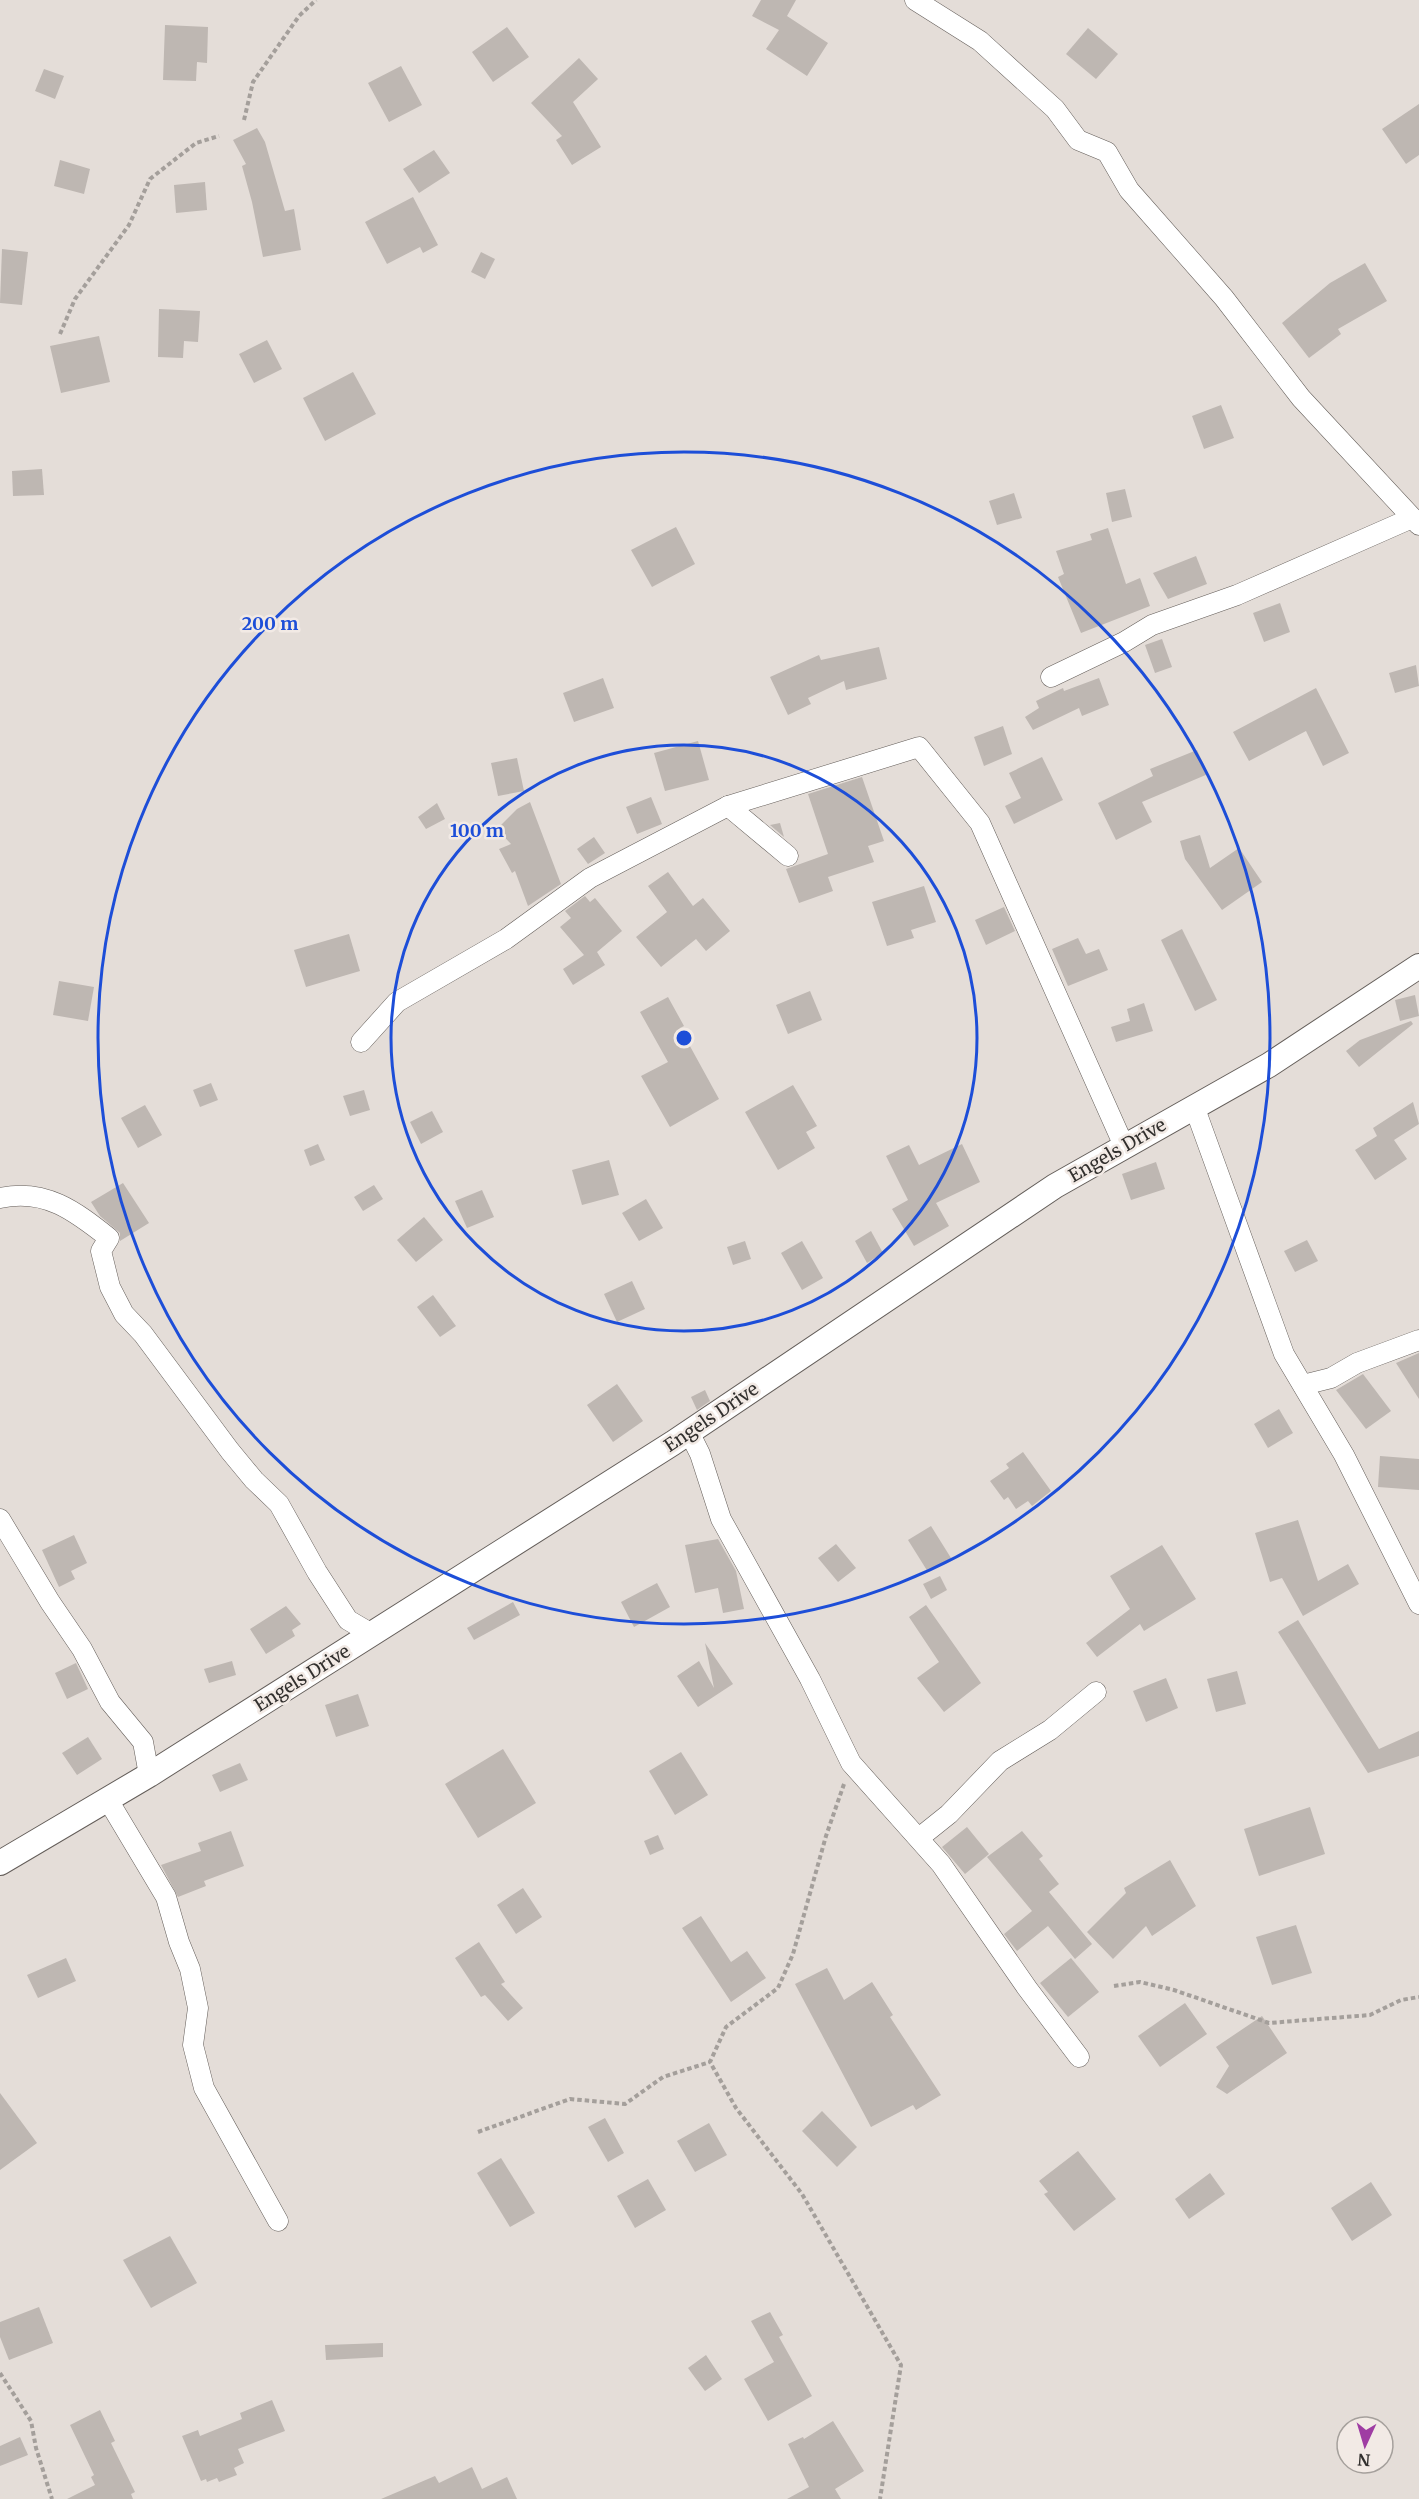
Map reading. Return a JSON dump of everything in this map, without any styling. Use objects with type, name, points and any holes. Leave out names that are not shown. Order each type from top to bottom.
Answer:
[{"type":"street","points":[[915,0],[981,41],[1055,109],[1078,140],[1107,152],[1129,190],[1224,298],[1301,398],[1415,521],[1238,595],[1152,625],[1124,642],[1051,677]]},
{"type":"street","points":[[361,1042],[397,1002],[506,939],[590,878],[728,806],[919,747],[980,822],[1124,1146]]},
{"type":"street","points":[[728,806],[788,856]]},
{"type":"street","name":"Engels Drive","points":[[0,1863],[149,1775],[689,1432],[1055,1186],[1269,1065],[1419,966]]},
{"type":"street","points":[[1194,1106],[1284,1354],[1344,1455],[1419,1604]]},
{"type":"street","points":[[0,1198],[26,1195],[62,1203],[109,1238],[101,1251],[110,1287],[124,1314],[143,1334],[230,1451],[284,1510],[317,1572],[348,1620],[372,1634]]},
{"type":"street","points":[[1303,1385],[1331,1378],[1357,1364],[1419,1340]]},
{"type":"street","points":[[689,1432],[700,1454],[721,1519],[810,1679],[851,1763],[941,1864],[1027,1988],[1079,2057]]},
{"type":"street","points":[[0,1519],[50,1602],[82,1648],[110,1702],[142,1742],[149,1775]]},
{"type":"street","points":[[919,1838],[949,1814],[1000,1761],[1050,1731],[1096,1692]]},
{"type":"street","points":[[108,1800],[166,1897],[179,1942],[190,1969],[198,2008],[194,2045],[204,2088],[278,2221]]},
{"type":"path","points":[[244,120],[253,82],[299,16],[316,0]]},
{"type":"path","points":[[60,334],[75,299],[129,225],[150,179],[196,143],[219,136]]},
{"type":"path","points":[[477,2132],[570,2099],[625,2104],[663,2077],[710,2062],[726,2027],[778,1988],[793,1954],[826,1836],[851,1763]]},
{"type":"path","points":[[1114,1986],[1140,1982],[1269,2023],[1370,2015],[1401,2000],[1419,1997]]},
{"type":"path","points":[[710,2062],[736,2108],[802,2194],[901,2365],[880,2499]]},
{"type":"path","points":[[0,2373],[31,2421],[36,2448],[52,2499]]},
{"type":"building","points":[[761,0],[796,0],[787,16],[828,43],[807,76],[766,49],[779,30],[752,16]]},
{"type":"building","points":[[165,25],[208,27],[207,63],[197,62],[196,81],[163,80]]},
{"type":"building","points":[[507,27],[529,57],[493,82],[472,52]]},
{"type":"building","points":[[1088,28],[1118,54],[1096,79],[1066,54]]},
{"type":"building","points":[[579,58],[598,79],[573,102],[601,147],[572,165],[556,140],[562,136],[531,103]]},
{"type":"building","points":[[401,66],[422,105],[389,122],[368,83]]},
{"type":"building","points":[[44,69],[64,76],[55,99],[35,91]]},
{"type":"building","points":[[1419,104],[1419,155],[1406,164],[1382,129]]},
{"type":"building","points":[[257,128],[265,142],[285,211],[294,209],[301,250],[263,257],[242,166],[246,164],[233,140]]},
{"type":"building","points":[[434,150],[450,173],[419,193],[403,169]]},
{"type":"building","points":[[60,160],[90,169],[84,194],[54,186]]},
{"type":"building","points":[[205,182],[207,210],[176,213],[174,185]]},
{"type":"building","points":[[413,197],[438,245],[423,253],[420,247],[387,264],[365,222]]},
{"type":"building","points":[[2,249],[28,252],[22,305],[0,303]]},
{"type":"building","points":[[481,252],[495,259],[485,279],[471,272]]},
{"type":"building","points":[[1365,263],[1387,301],[1338,329],[1341,334],[1309,358],[1282,323],[1330,283]]},
{"type":"building","points":[[159,309],[200,311],[198,342],[184,341],[183,358],[158,357]]},
{"type":"building","points":[[99,336],[110,382],[61,393],[50,346]]},
{"type":"building","points":[[267,340],[282,369],[254,383],[239,354]]},
{"type":"building","points":[[353,372],[376,414],[325,441],[303,398]]},
{"type":"building","points":[[1221,405],[1234,438],[1204,449],[1192,416]]},
{"type":"building","points":[[42,469],[44,495],[13,496],[12,471]]},
{"type":"building","points":[[1125,489],[1132,517],[1112,522],[1106,493]]},
{"type":"building","points":[[1014,493],[1022,518],[997,525],[989,501]]},
{"type":"building","points":[[676,527],[695,564],[652,587],[631,550]]},
{"type":"building","points":[[1108,528],[1126,584],[1140,578],[1150,606],[1081,633],[1058,577],[1064,574],[1056,551],[1092,540],[1090,534]]},
{"type":"building","points":[[1196,556],[1207,584],[1168,599],[1153,573]]},
{"type":"building","points":[[1280,603],[1290,632],[1264,642],[1253,613]]},
{"type":"building","points":[[1162,639],[1172,667],[1155,673],[1145,645]]},
{"type":"building","points":[[879,647],[887,679],[846,690],[844,681],[808,698],[811,704],[788,715],[770,677],[819,655],[821,660]]},
{"type":"building","points":[[1416,665],[1419,686],[1395,693],[1389,673]]},
{"type":"building","points":[[603,678],[614,708],[574,722],[563,693]]},
{"type":"building","points":[[1099,678],[1109,705],[1082,716],[1079,708],[1033,730],[1025,717],[1039,708],[1036,701],[1063,688],[1064,691]]},
{"type":"building","points":[[1316,688],[1349,753],[1323,766],[1306,731],[1249,761],[1233,732]]},
{"type":"building","points":[[1003,726],[1012,754],[984,766],[974,737]]},
{"type":"building","points":[[698,741],[709,780],[665,791],[654,753]]},
{"type":"building","points":[[1197,750],[1208,774],[1142,802],[1152,822],[1116,840],[1098,803],[1153,776],[1150,769]]},
{"type":"building","points":[[1042,757],[1063,800],[1014,824],[1005,806],[1021,798],[1009,773]]},
{"type":"building","points":[[517,758],[524,791],[498,796],[491,763]]},
{"type":"building","points":[[862,777],[884,841],[868,846],[874,862],[828,877],[833,891],[799,903],[786,869],[828,854],[808,794]]},
{"type":"building","points":[[651,797],[662,824],[637,834],[626,807]]},
{"type":"building","points":[[530,802],[561,884],[528,906],[515,871],[512,873],[499,849],[511,844],[497,829],[517,809]]},
{"type":"building","points":[[437,803],[445,819],[426,829],[418,817]]},
{"type":"building","points":[[780,823],[784,837],[770,825]]},
{"type":"building","points":[[1200,835],[1210,868],[1239,848],[1262,882],[1222,910],[1185,859],[1180,841]]},
{"type":"building","points":[[594,837],[605,853],[588,864],[577,849]]},
{"type":"building","points":[[668,872],[693,906],[703,898],[730,931],[706,951],[696,939],[661,967],[636,937],[667,912],[648,886]]},
{"type":"building","points":[[924,886],[936,922],[911,930],[914,938],[887,946],[872,902]]},
{"type":"building","points":[[585,896],[590,902],[595,898],[622,931],[597,952],[605,965],[573,985],[563,969],[584,955],[560,927],[571,918],[565,911]]},
{"type":"building","points":[[1004,907],[1015,931],[986,945],[975,920]]},
{"type":"building","points":[[1182,929],[1217,1000],[1195,1011],[1161,940]]},
{"type":"building","points":[[349,934],[360,971],[306,987],[294,950]]},
{"type":"building","points":[[1078,938],[1086,954],[1099,949],[1108,970],[1068,986],[1052,949]]},
{"type":"building","points":[[59,981],[94,987],[88,1021],[53,1015]]},
{"type":"building","points":[[810,991],[822,1020],[788,1034],[776,1005]]},
{"type":"building","points":[[1415,995],[1419,1016],[1400,1021],[1395,1000]]},
{"type":"building","points":[[668,997],[684,1026],[680,1028],[719,1099],[670,1127],[641,1076],[668,1062],[640,1012]]},
{"type":"building","points":[[1144,1003],[1153,1031],[1116,1042],[1111,1027],[1130,1021],[1127,1009]]},
{"type":"building","points":[[1411,1021],[1413,1024],[1359,1067],[1346,1051],[1360,1040]]},
{"type":"building","points":[[211,1083],[218,1100],[200,1107],[193,1090]]},
{"type":"building","points":[[793,1085],[817,1126],[806,1132],[815,1148],[778,1170],[745,1112]]},
{"type":"building","points":[[364,1090],[370,1110],[350,1116],[343,1096]]},
{"type":"building","points":[[1413,1102],[1419,1124],[1394,1140],[1407,1159],[1375,1180],[1355,1150],[1377,1136],[1373,1128]]},
{"type":"building","points":[[145,1105],[162,1135],[138,1148],[121,1118]]},
{"type":"building","points":[[432,1111],[443,1132],[421,1144],[410,1122]]},
{"type":"building","points":[[318,1144],[325,1160],[310,1166],[304,1150]]},
{"type":"building","points":[[962,1144],[980,1182],[936,1203],[949,1226],[914,1246],[892,1209],[908,1200],[886,1156],[909,1145],[919,1165]]},
{"type":"building","points":[[609,1160],[619,1195],[582,1205],[572,1170]]},
{"type":"building","points":[[1156,1162],[1165,1189],[1131,1200],[1122,1174]]},
{"type":"building","points":[[123,1183],[149,1223],[120,1241],[120,1233],[100,1216],[91,1202]]},
{"type":"building","points":[[374,1185],[383,1199],[363,1211],[354,1197]]},
{"type":"building","points":[[482,1190],[494,1217],[467,1228],[455,1201]]},
{"type":"building","points":[[646,1199],[663,1228],[639,1241],[622,1213]]},
{"type":"building","points":[[424,1217],[443,1240],[416,1262],[397,1240]]},
{"type":"building","points":[[871,1231],[883,1253],[867,1263],[855,1241]]},
{"type":"building","points":[[1307,1240],[1318,1261],[1295,1272],[1284,1251]]},
{"type":"building","points":[[745,1241],[751,1259],[733,1265],[727,1247]]},
{"type":"building","points":[[802,1241],[823,1278],[802,1290],[781,1253]]},
{"type":"building","points":[[632,1281],[645,1309],[617,1322],[604,1294]]},
{"type":"building","points":[[433,1295],[456,1326],[440,1337],[417,1307]]},
{"type":"building","points":[[1419,1353],[1419,1399],[1396,1363]]},
{"type":"building","points":[[1363,1374],[1391,1411],[1366,1429],[1336,1390]]},
{"type":"building","points":[[617,1384],[643,1421],[613,1442],[587,1405]]},
{"type":"building","points":[[705,1390],[710,1401],[697,1410],[691,1397]]},
{"type":"building","points":[[1279,1409],[1293,1433],[1268,1448],[1254,1424]]},
{"type":"building","points":[[1023,1452],[1051,1491],[1032,1506],[1028,1501],[1016,1509],[1008,1497],[1004,1500],[990,1481],[1009,1468],[1006,1464]]},
{"type":"building","points":[[1380,1456],[1419,1459],[1419,1490],[1378,1487]]},
{"type":"building","points":[[1298,1520],[1318,1581],[1348,1564],[1359,1584],[1303,1616],[1282,1578],[1270,1582],[1255,1533]]},
{"type":"building","points":[[931,1526],[951,1558],[928,1572],[908,1540]]},
{"type":"building","points":[[74,1535],[87,1563],[71,1571],[75,1579],[59,1587],[42,1550]]},
{"type":"building","points":[[718,1539],[736,1571],[744,1609],[723,1613],[718,1588],[695,1593],[685,1545]]},
{"type":"building","points":[[836,1544],[856,1568],[838,1582],[818,1558]]},
{"type":"building","points":[[1162,1545],[1196,1599],[1144,1631],[1140,1624],[1097,1657],[1086,1643],[1130,1609],[1110,1576]]},
{"type":"building","points":[[940,1576],[947,1590],[931,1599],[923,1584]]},
{"type":"building","points":[[657,1583],[670,1607],[634,1627],[621,1602]]},
{"type":"building","points":[[513,1602],[520,1615],[474,1640],[467,1628]]},
{"type":"building","points":[[926,1605],[981,1683],[944,1712],[917,1678],[939,1662],[909,1617]]},
{"type":"building","points":[[286,1606],[301,1624],[292,1630],[295,1636],[266,1654],[250,1629]]},
{"type":"building","points":[[1298,1620],[1379,1749],[1419,1731],[1419,1756],[1368,1773],[1278,1632]]},
{"type":"building","points":[[705,1643],[733,1684],[698,1707],[677,1676],[699,1661],[714,1688]]},
{"type":"building","points":[[232,1661],[236,1675],[209,1683],[204,1669]]},
{"type":"building","points":[[76,1663],[88,1689],[67,1699],[55,1673]]},
{"type":"building","points":[[1237,1671],[1246,1704],[1216,1712],[1207,1679]]},
{"type":"building","points":[[1166,1678],[1178,1708],[1146,1722],[1133,1691]]},
{"type":"building","points":[[358,1694],[369,1726],[336,1737],[325,1705]]},
{"type":"building","points":[[88,1737],[102,1759],[77,1775],[62,1753]]},
{"type":"building","points":[[503,1749],[536,1803],[478,1838],[445,1784]]},
{"type":"building","points":[[681,1752],[708,1795],[675,1815],[649,1771]]},
{"type":"building","points":[[240,1763],[248,1780],[220,1792],[212,1775]]},
{"type":"building","points":[[1310,1807],[1325,1854],[1259,1876],[1244,1829]]},
{"type":"building","points":[[967,1827],[989,1854],[965,1874],[942,1847]]},
{"type":"building","points":[[231,1831],[244,1866],[204,1881],[206,1886],[178,1897],[161,1865],[201,1851],[198,1843]]},
{"type":"building","points":[[1022,1831],[1043,1856],[1039,1859],[1059,1884],[1049,1892],[1092,1944],[1075,1959],[1048,1926],[1017,1951],[1004,1934],[1032,1911],[987,1857]]},
{"type":"building","points":[[658,1835],[664,1849],[650,1855],[644,1841]]},
{"type":"building","points":[[1170,1860],[1196,1906],[1152,1936],[1146,1926],[1113,1959],[1087,1932],[1126,1893],[1124,1888]]},
{"type":"building","points":[[523,1888],[542,1917],[516,1934],[497,1905]]},
{"type":"building","points":[[701,1916],[731,1962],[747,1951],[766,1978],[731,2002],[682,1928]]},
{"type":"building","points":[[1296,1925],[1312,1973],[1272,1985],[1256,1937]]},
{"type":"building","points":[[479,1942],[505,1982],[501,1984],[523,2008],[508,2021],[485,1995],[481,1997],[455,1958]]},
{"type":"building","points":[[66,1958],[76,1981],[38,1998],[27,1975]]},
{"type":"building","points":[[1071,1958],[1099,1992],[1068,2017],[1040,1983]]},
{"type":"building","points":[[827,1968],[844,2000],[872,1982],[893,2015],[890,2017],[941,2095],[916,2110],[913,2105],[871,2127],[795,1984]]},
{"type":"building","points":[[1185,2003],[1207,2034],[1160,2067],[1138,2036]]},
{"type":"building","points":[[1262,2016],[1287,2053],[1227,2094],[1216,2087],[1229,2066],[1216,2047]]},
{"type":"building","points":[[0,2093],[37,2143],[0,2170]]},
{"type":"building","points":[[822,2111],[857,2147],[837,2167],[802,2131]]},
{"type":"building","points":[[605,2118],[624,2153],[608,2162],[588,2127]]},
{"type":"building","points":[[709,2123],[727,2155],[695,2172],[677,2141]]},
{"type":"building","points":[[1078,2151],[1116,2199],[1074,2231],[1044,2194],[1048,2192],[1039,2181]]},
{"type":"building","points":[[501,2158],[535,2213],[510,2227],[477,2173]]},
{"type":"building","points":[[1210,2173],[1225,2194],[1189,2219],[1175,2199]]},
{"type":"building","points":[[648,2179],[666,2210],[635,2228],[617,2196]]},
{"type":"building","points":[[1371,2182],[1392,2215],[1352,2241],[1331,2208]]},
{"type":"building","points":[[170,2236],[197,2283],[151,2308],[123,2260]]},
{"type":"building","points":[[39,2307],[53,2343],[9,2360],[0,2337],[0,2322]]},
{"type":"building","points":[[770,2312],[783,2335],[779,2337],[812,2396],[768,2421],[744,2379],[774,2362],[751,2321]]},
{"type":"building","points":[[383,2343],[383,2357],[326,2360],[325,2345]]},
{"type":"building","points":[[706,2355],[722,2379],[705,2391],[688,2368]]},
{"type":"building","points":[[272,2400],[285,2431],[238,2449],[244,2463],[234,2468],[237,2475],[219,2482],[217,2478],[207,2482],[206,2479],[201,2481],[182,2436],[198,2430],[200,2436],[242,2419],[240,2413]]},
{"type":"building","points":[[100,2410],[115,2441],[111,2443],[135,2492],[131,2494],[133,2499],[67,2499],[95,2485],[91,2477],[94,2475],[70,2425]]},
{"type":"building","points":[[833,2421],[864,2471],[835,2489],[841,2499],[787,2499],[809,2487],[788,2444],[803,2437],[804,2439]]},
{"type":"building","points":[[20,2437],[28,2455],[0,2466],[0,2446]]},
{"type":"building","points":[[472,2467],[482,2489],[507,2477],[517,2499],[381,2499],[435,2476],[439,2483]]}]
